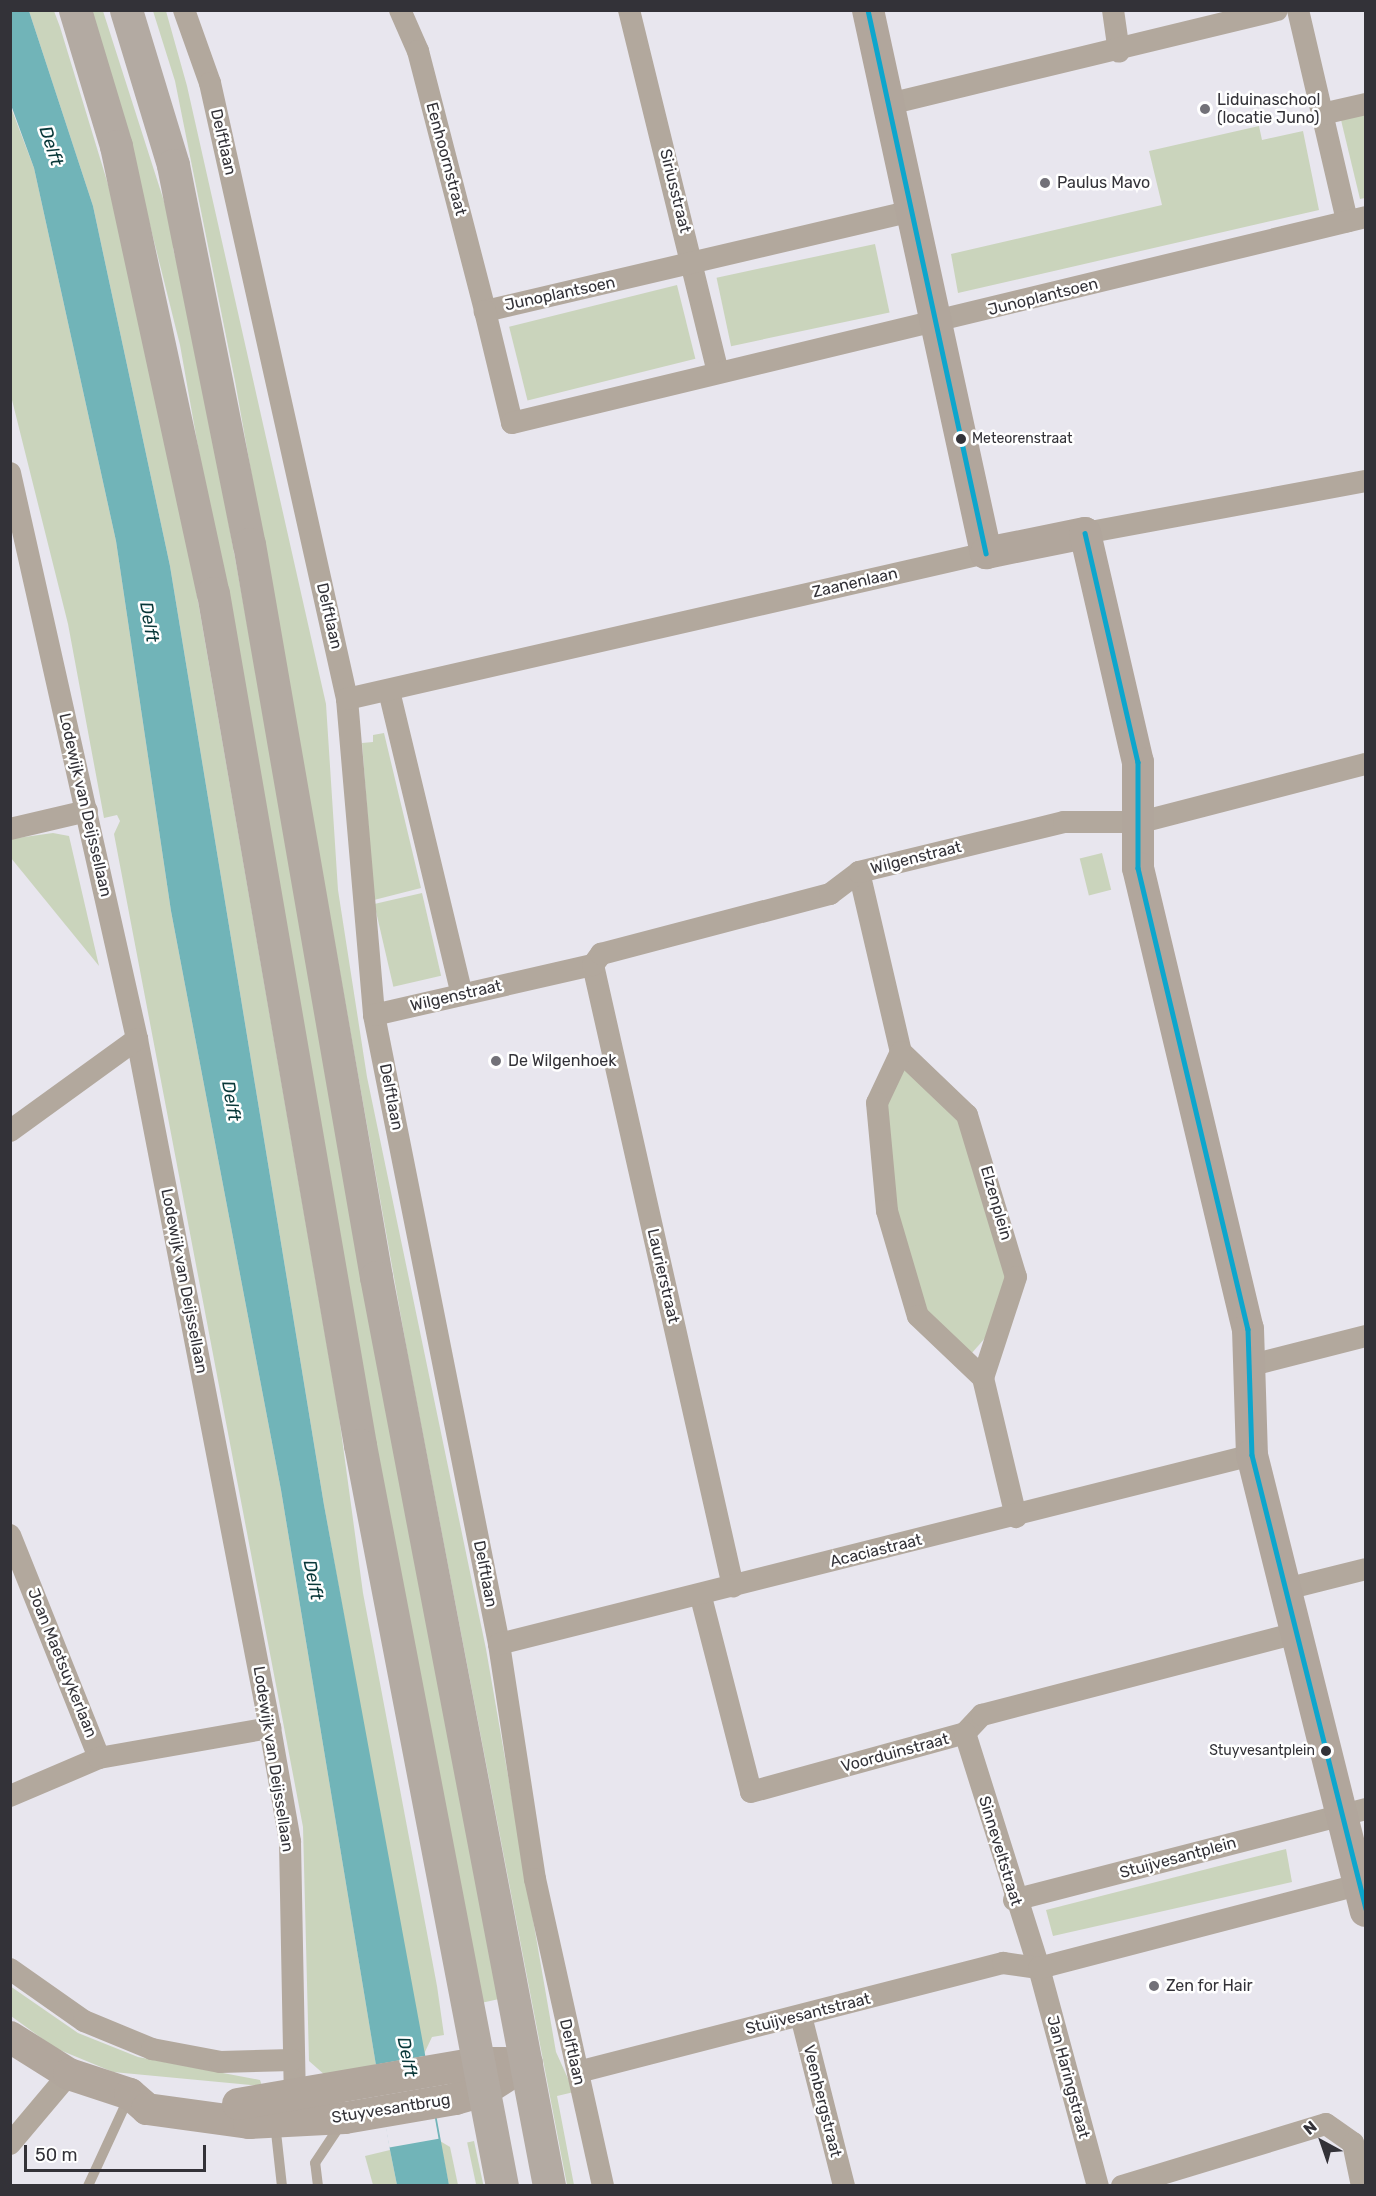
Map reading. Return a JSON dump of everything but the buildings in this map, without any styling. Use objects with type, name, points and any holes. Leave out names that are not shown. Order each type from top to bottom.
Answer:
[{"type":"main road","points":[[75,10],[116,146],[213,593],[360,1446],[502,2186]]},
{"type":"main road","points":[[126,10],[173,165],[246,532],[381,1300],[549,2186]]},
{"type":"street","name":"Delftlaan","points":[[184,10],[210,83],[347,699],[374,1015],[499,1644],[535,1879],[603,2186]]},
{"type":"street","name":"Eenhoornstraat","points":[[400,10],[418,51],[485,311]]},
{"type":"street","name":"Siriusstraat","points":[[629,10],[694,265],[718,372]]},
{"type":"street","points":[[868,10],[938,323],[986,553]]},
{"type":"street","points":[[1113,10],[1119,52]]},
{"type":"street","points":[[889,104],[1119,52],[1277,10]]},
{"type":"street","name":"Junoplantsoen","points":[[912,211],[694,265],[485,311],[512,423],[718,372],[938,323],[1356,219],[1322,114],[1298,10]]},
{"type":"street","points":[[1322,114],[1365,104]]},
{"type":"street","name":"Lodewijk van Deijssellaan","points":[[10,473],[137,1039],[290,1842],[292,2060],[289,2114]]},
{"type":"street","name":"Zaanenlaan","points":[[347,699],[986,553],[1365,481]]},
{"type":"street","points":[[1039,1968],[1362,1898],[1353,1811],[1296,1633],[1252,1455],[1248,1329],[1138,868],[1142,822],[1138,762],[1085,533]]},
{"type":"street","points":[[388,691],[462,994]]},
{"type":"street","name":"Wilgenstraat","points":[[374,1015],[593,965],[601,954],[830,894],[860,872],[1064,822],[1142,822],[1365,764]]},
{"type":"street","points":[[10,829],[87,811]]},
{"type":"street","points":[[860,872],[901,1052],[877,1103],[886,1211],[918,1316],[983,1378],[1016,1517]]},
{"type":"street","name":"Laurierstraat","points":[[593,965],[733,1586]]},
{"type":"street","points":[[10,1131],[137,1039]]},
{"type":"street","name":"Elzenplein","points":[[901,1052],[967,1115],[1016,1277],[983,1378]]},
{"type":"street","points":[[1248,1380],[1365,1336]]},
{"type":"street","name":"Acaciastraat","points":[[499,1644],[700,1597],[733,1586],[1016,1517],[1252,1455]]},
{"type":"street","name":"Joan Maetsuykerlaan","points":[[10,1535],[99,1758]]},
{"type":"street","points":[[1286,1589],[1365,1569]]},
{"type":"street","name":"Voorduinstraat","points":[[700,1597],[751,1792],[965,1733],[982,1715],[1296,1633]]},
{"type":"street","points":[[10,1796],[99,1758],[270,1728]]},
{"type":"street","name":"Sinneveltstraat","points":[[965,1733],[1014,1900],[1039,1968]]},
{"type":"street","name":"Stuijvesantplein","points":[[1014,1900],[1353,1811]]},
{"type":"street","name":"Stuijvesantstraat","points":[[578,2072],[1003,1963],[1039,1968]]},
{"type":"street","points":[[10,1968],[84,2020],[152,2049],[220,2062],[292,2060]]},
{"type":"street","name":"Jan Haringstraat","points":[[1039,1968],[1098,2186]]},
{"type":"street","name":"Veenbergstraat","points":[[801,2016],[843,2186]]},
{"type":"street","points":[[10,2037],[69,2074],[130,2094],[154,2091],[259,2104],[289,2114]]},
{"type":"street","points":[[480,2077],[527,2063]]},
{"type":"street","name":"Stuyvesantbrug","points":[[289,2114],[378,2081],[427,2072],[480,2077]]},
{"type":"street","points":[[10,2144],[69,2074]]},
{"type":"street","name":"Stuyvesantbrug","points":[[289,2114],[345,2118],[384,2113],[432,2103],[480,2077]]},
{"type":"street","points":[[1122,2186],[1326,2124],[1353,2143],[1362,2186]]},
{"type":"lane","points":[[88,2186],[130,2094]]},
{"type":"lane","points":[[282,2186],[289,2114]]},
{"type":"lane","points":[[318,2186],[315,2163],[345,2118]]},
{"type":"green space","points":[[29,11],[54,11],[60,27],[114,204],[177,480],[338,1409],[363,1593],[437,1986],[444,2035],[432,2037],[423,2056],[324,1505],[170,566],[93,206]]},
{"type":"green space","points":[[87,11],[103,11],[178,245],[173,248],[192,323],[499,1999],[481,2003],[406,1621],[180,345],[138,177]]},
{"type":"green space","points":[[153,11],[166,11],[187,86],[326,704],[338,890],[367,1077],[486,1649],[556,2052],[574,2092],[557,2096],[574,2185],[567,2185],[409,1362],[235,381],[175,81]]},
{"type":"green space","points":[[10,105],[34,168],[116,541],[171,911],[281,1490],[376,2065],[326,2076],[309,2061],[303,1827],[114,834],[120,821],[117,815],[104,818],[68,624],[11,396]]},
{"type":"green space","points":[[1365,114],[1365,198],[1360,199],[1341,120]]},
{"type":"green space","points":[[1259,126],[1262,140],[1303,131],[1319,210],[958,293],[951,254],[1162,205],[1149,151]]},
{"type":"green space","points":[[875,244],[890,312],[731,346],[717,278]]},
{"type":"green space","points":[[677,285],[695,359],[528,401],[509,327]]},
{"type":"green space","points":[[384,733],[421,888],[374,900],[362,743],[373,742],[373,735]]},
{"type":"green space","points":[[53,833],[69,836],[99,966],[11,858],[10,839]]},
{"type":"green space","points":[[1102,853],[1111,890],[1089,895],[1080,859]]},
{"type":"green space","points":[[422,893],[441,976],[393,987],[374,904]]},
{"type":"green space","points":[[901,1052],[962,1120],[1007,1277],[993,1329],[971,1354],[920,1305],[884,1167],[882,1105]]},
{"type":"green space","points":[[1286,1849],[1292,1882],[1053,1936],[1046,1910]]},
{"type":"green space","points":[[10,1986],[78,2033],[138,2057],[260,2080],[262,2086],[113,2072],[55,2048],[11,2016]]},
{"type":"green space","points":[[440,2141],[450,2147],[458,2185],[449,2185]]},
{"type":"green space","points":[[474,2141],[483,2185],[476,2186],[467,2142]]},
{"type":"green space","points":[[390,2150],[397,2185],[373,2185],[365,2156]]},
{"type":"water","name":"Delft","points":[[11,11],[29,11],[93,206],[170,566],[324,1505],[449,2185],[397,2185],[281,1490],[171,911],[116,541],[34,168],[11,105]]},
{"type":"pier","points":[[424,2056],[439,2139],[389,2147],[375,2065]]},
{"type":"transit line","points":[[868,10],[986,553]]},
{"type":"transit line","points":[[1085,533],[1138,762],[1138,868],[1248,1329],[1252,1455],[1366,1909]]},
{"type":"place","name":"Liduinaschool (locatie Juno)","points":[[1205,109]]},
{"type":"place","name":"Paulus Mavo","points":[[1045,183]]},
{"type":"place","name":"Meteorenstraat","points":[[961,439]]},
{"type":"place","name":"De Wilgenhoek","points":[[496,1061]]},
{"type":"place","name":"Stuyvesantplein","points":[[1326,1751]]},
{"type":"place","name":"Zen for Hair","points":[[1154,1986]]}]
